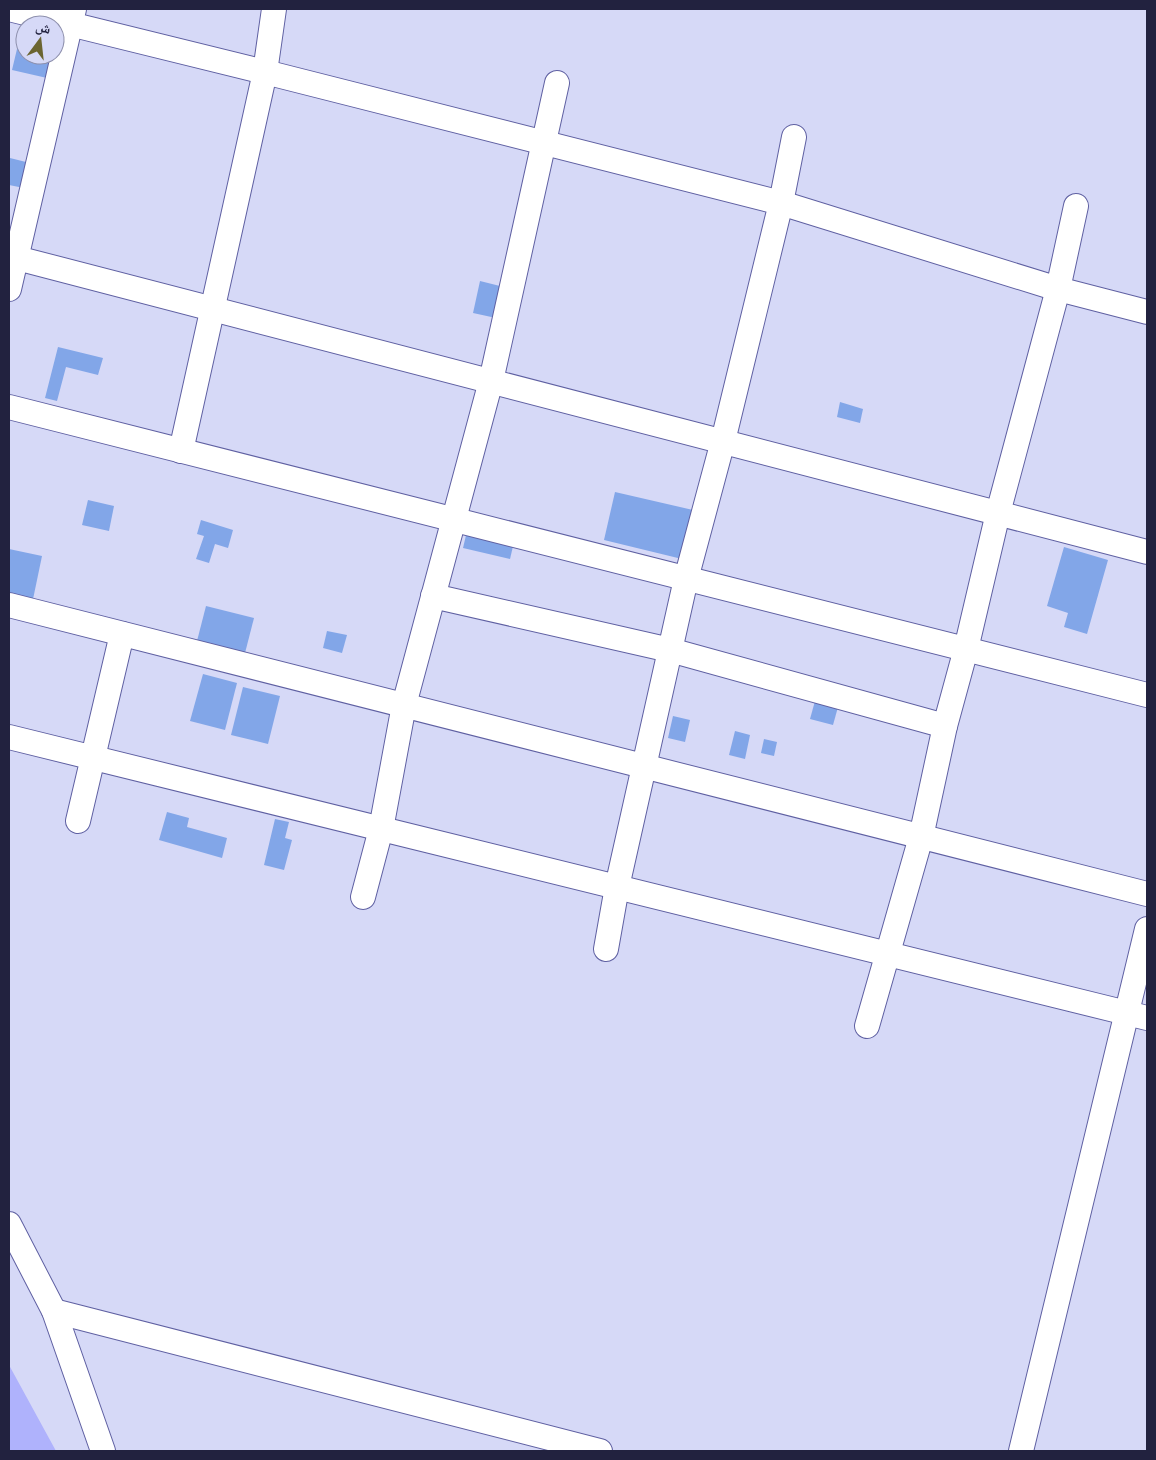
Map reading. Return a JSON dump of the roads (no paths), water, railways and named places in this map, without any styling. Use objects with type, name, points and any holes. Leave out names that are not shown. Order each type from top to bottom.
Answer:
[{"type":"street","points":[[9,9],[72,16],[265,72],[781,203],[1058,289],[1147,312]]},
{"type":"street","points":[[181,451],[265,72],[274,9]]},
{"type":"street","points":[[9,289],[13,258],[72,16]]},
{"type":"street","points":[[362,897],[381,829],[404,705],[491,381],[557,83]]},
{"type":"street","points":[[606,949],[617,887],[643,766],[686,579],[723,441],[781,203],[794,137]]},
{"type":"street","points":[[867,1026],[886,953],[921,837],[945,726],[966,649],[998,513],[1058,289],[1076,206]]},
{"type":"street","points":[[13,258],[212,308],[1147,552]]},
{"type":"street","points":[[9,407],[1147,695]]},
{"type":"street","points":[[433,596],[670,650],[945,726]]},
{"type":"street","points":[[9,605],[1147,894]]},
{"type":"street","points":[[78,821],[122,634]]},
{"type":"street","points":[[9,737],[1137,1015]]},
{"type":"street","points":[[1021,1451],[1137,1015],[1147,929]]},
{"type":"street","points":[[9,1224],[54,1311],[103,1451]]},
{"type":"street","points":[[54,1311],[600,1451]]}]
